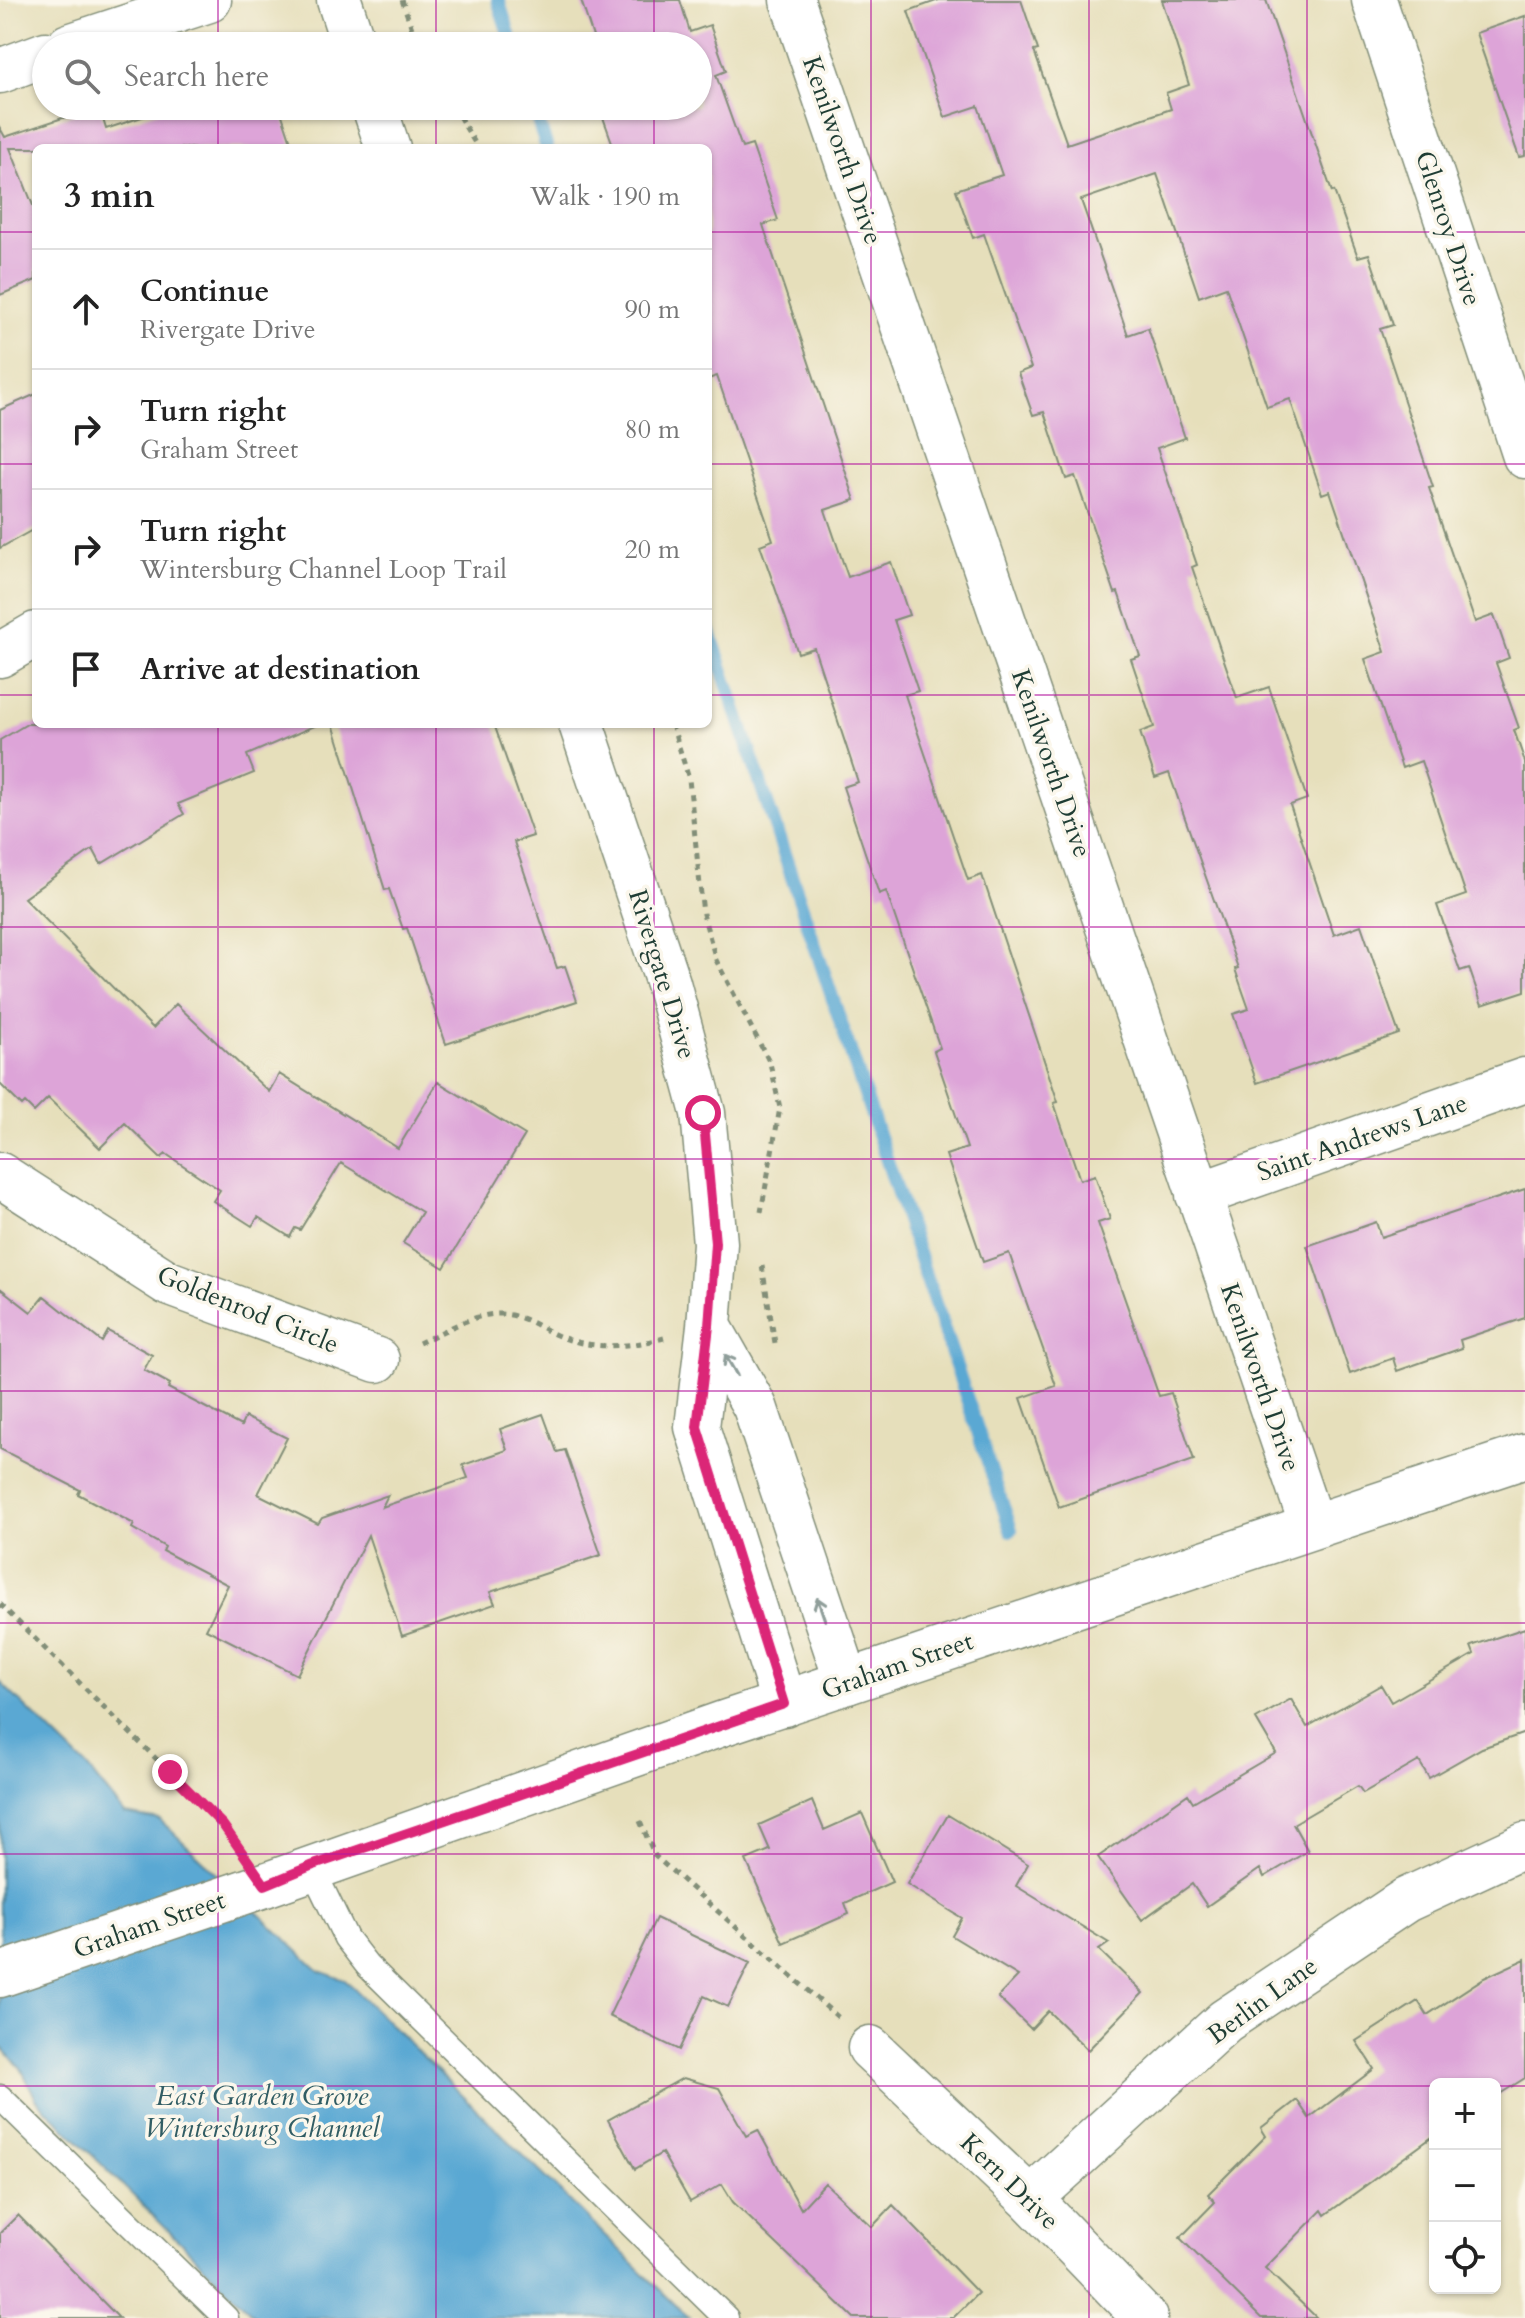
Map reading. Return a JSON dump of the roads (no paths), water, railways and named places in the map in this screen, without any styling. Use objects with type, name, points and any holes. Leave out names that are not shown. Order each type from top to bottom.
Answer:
[{"type":"street","points":[[112,32],[209,0]]},
{"type":"street","points":[[339,0],[349,32]]},
{"type":"street","name":"Kenilworth Drive","points":[[792,0],[1312,1526]]},
{"type":"street","name":"Glenroy Drive","points":[[1374,0],[1525,456]]},
{"type":"street","points":[[0,71],[32,59]]},
{"type":"street","points":[[379,120],[387,144]]},
{"type":"street","points":[[0,655],[32,636]]},
{"type":"street","name":"Rivergate Drive","points":[[582,728],[668,983],[703,1113],[715,1243],[697,1427],[784,1704]]},
{"type":"street","name":"Saint Andrews Lane","points":[[1198,1195],[1525,1080]]},
{"type":"street","name":"Goldenrod Circle","points":[[0,1175],[168,1283],[377,1360]]},
{"type":"street","points":[[709,1326],[755,1407],[847,1682]]},
{"type":"street","name":"Graham Street","points":[[0,1975],[847,1682],[1525,1456]]},
{"type":"street","name":"Berlin Lane","points":[[1030,2199],[1225,2021],[1406,1900],[1525,1845]]},
{"type":"street","name":"Kern Drive","points":[[870,2048],[1030,2199],[1145,2318]]},
{"type":"lane","points":[[311,1866],[346,1938],[367,1965],[726,2318]]},
{"type":"lane","points":[[0,2097],[226,2318]]},
{"type":"water","name":"East Garden Grove Wintersburg Channel","points":[[0,1682],[87,1767],[125,1814],[160,1820],[319,1971],[345,1980],[689,2318],[256,2318],[36,2099],[21,2068],[0,2045]]},
{"type":"waterway","points":[[498,0],[508,32]]},
{"type":"waterway","points":[[538,120],[546,144]]},
{"type":"waterway","points":[[712,639],[1011,1530]]}]
